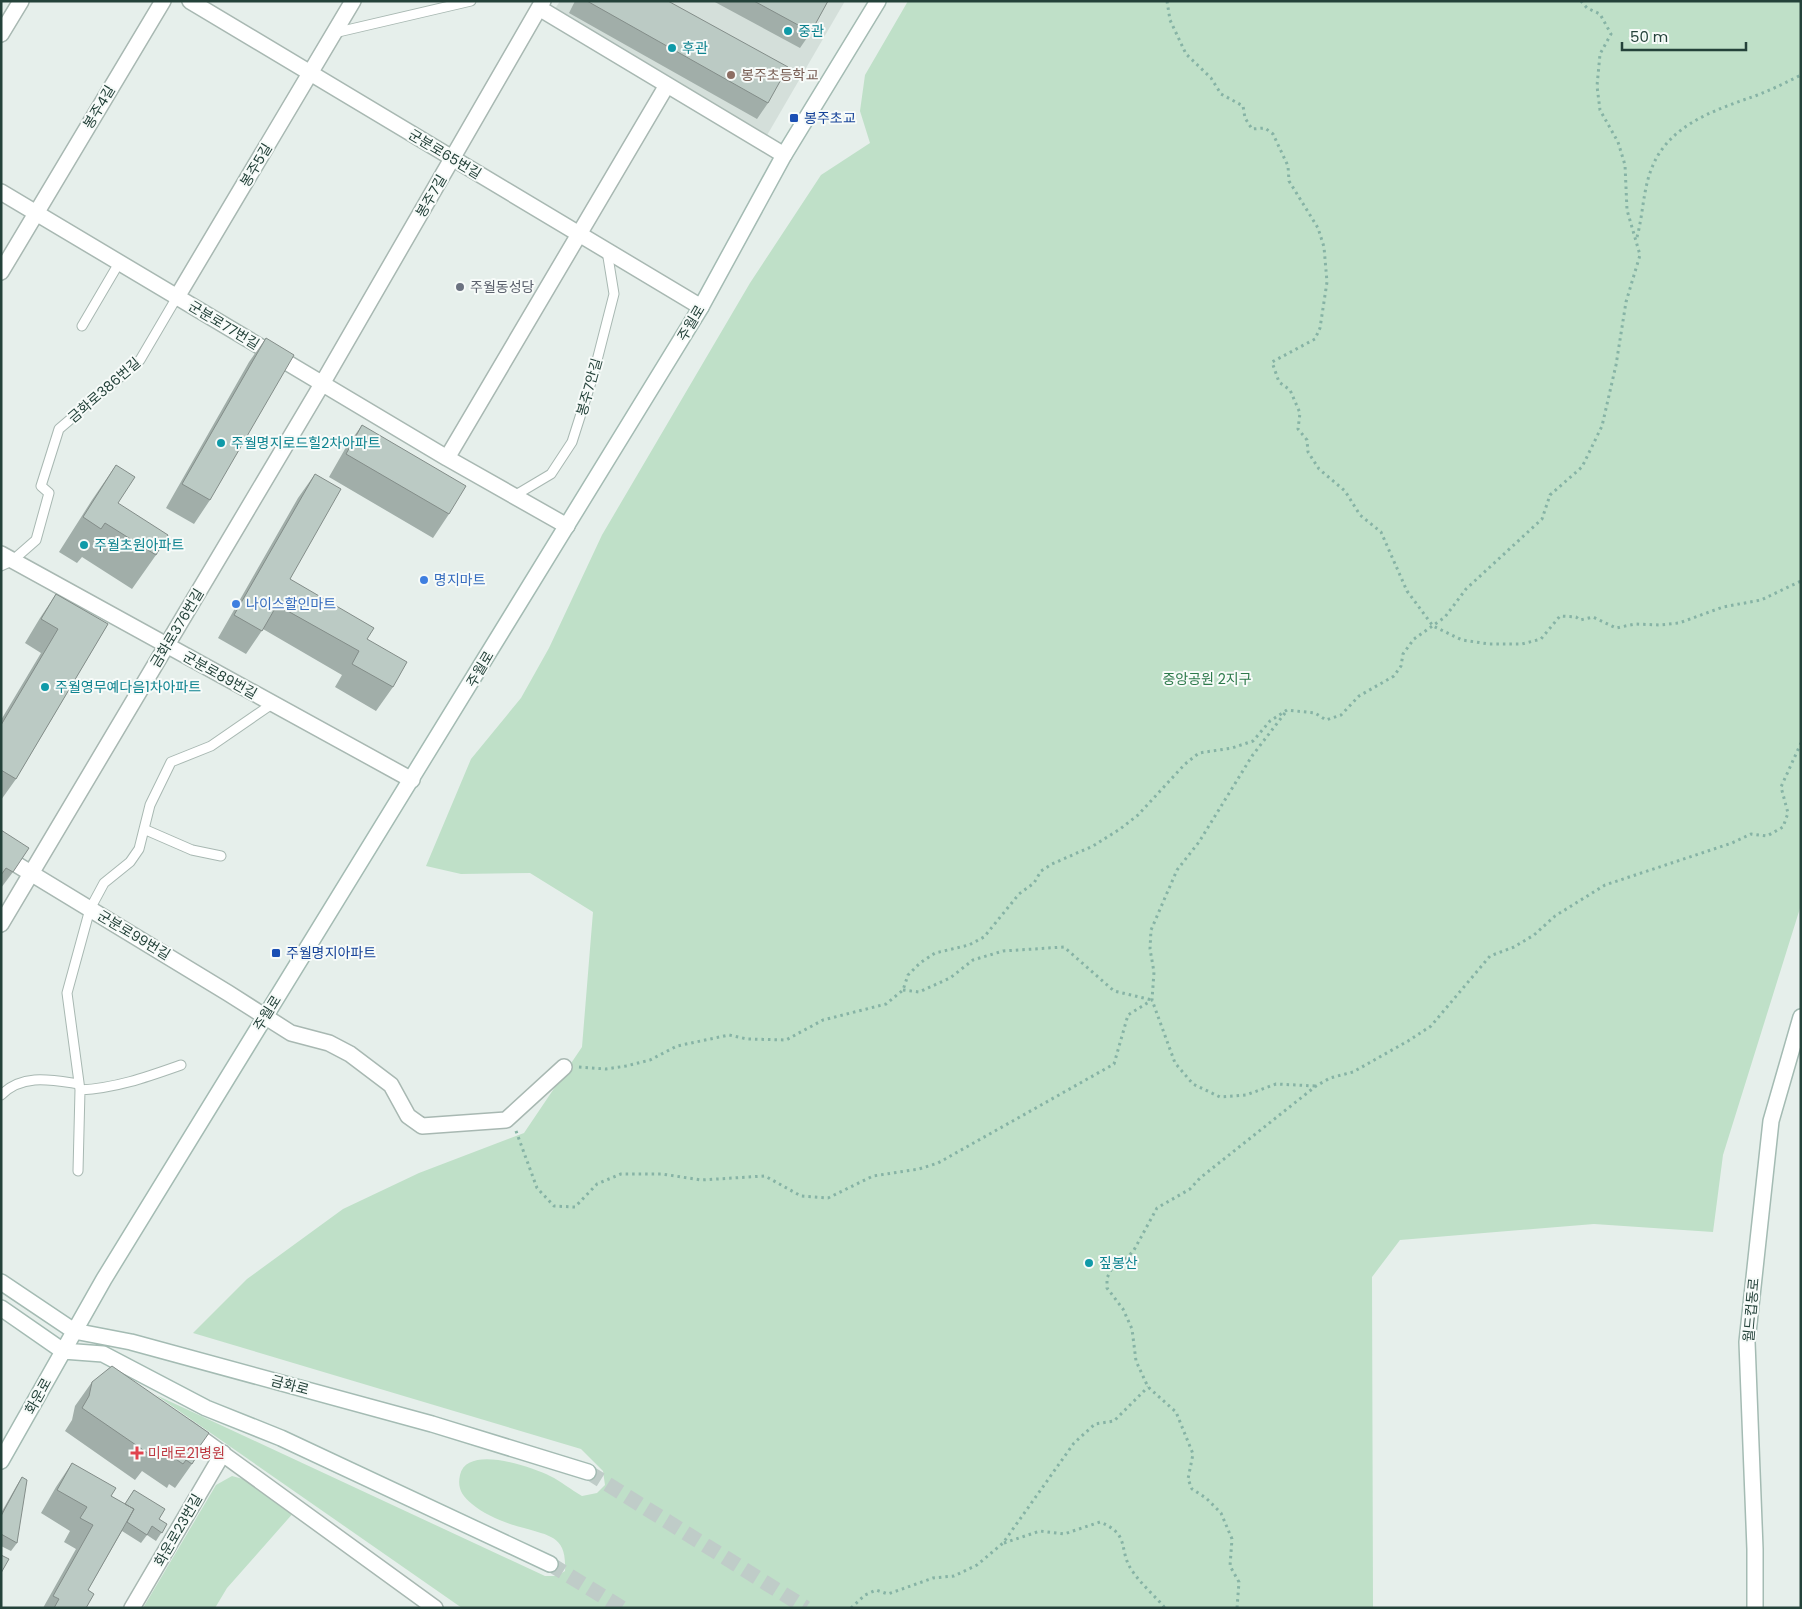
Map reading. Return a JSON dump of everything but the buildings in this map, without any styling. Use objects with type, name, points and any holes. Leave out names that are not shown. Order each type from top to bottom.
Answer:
[{"type":"street","points":[[1,34],[21,1]]},
{"type":"street","name":"봉주4길","points":[[1,272],[163,1]]},
{"type":"street","name":"군분로65번길","points":[[190,1],[701,307]]},
{"type":"street","name":"봉주5길","points":[[177,297],[353,1]]},
{"type":"street","name":"주월로","points":[[74,1331],[701,307],[784,155],[878,1]]},
{"type":"street","name":"봉주7길","points":[[322,384],[541,4],[784,155]]},
{"type":"street","points":[[446,458],[667,84]]},
{"type":"street","name":"군분로77번길","points":[[1,192],[446,458],[567,526]]},
{"type":"street","name":"금화로376번길","points":[[1,924],[322,384]]},
{"type":"street","name":"군분로89번길","points":[[5,560],[412,780]]},
{"type":"street","name":"군분로99번길","points":[[1,855],[291,1033],[330,1043],[350,1054],[391,1086],[408,1116],[422,1126],[506,1120]]},
{"type":"street","name":"월드컵동로","points":[[1755,1608],[1755,1548],[1747,1342],[1771,1120],[1801,1017]]},
{"type":"street","points":[[506,1120],[564,1068]]},
{"type":"street","name":"금화로","points":[[1,1282],[74,1331],[131,1342],[432,1424],[588,1472]]},
{"type":"street","points":[[1,1308],[63,1351],[103,1354],[206,1408],[290,1442],[550,1564]]},
{"type":"street","name":"화운로","points":[[1,1461],[74,1331]]},
{"type":"street","points":[[103,1354],[112,1375]]},
{"type":"street","points":[[177,1421],[435,1608]]},
{"type":"street","name":"화운로23번길","points":[[132,1608],[223,1453]]},
{"type":"lane","points":[[334,33],[471,1]]},
{"type":"lane","name":"봉주7안길","points":[[514,496],[551,474],[572,442],[593,376],[614,294],[607,251]]},
{"type":"lane","points":[[82,326],[119,263]]},
{"type":"lane","name":"금화로386번길","points":[[5,560],[36,540],[49,493],[40,486],[59,429],[140,360],[177,297]]},
{"type":"lane","points":[[78,1171],[80,1087],[67,993],[90,909],[104,883],[130,862],[139,849],[146,830],[150,805],[171,762],[211,746],[272,704]]},
{"type":"lane","points":[[146,830],[192,850],[221,856]]},
{"type":"lane","points":[[1,1095],[10,1086],[44,1078],[80,1087],[110,1088],[132,1083],[181,1065]]},
{"type":"path","points":[[1167,1],[1170,20],[1186,54],[1210,78],[1221,94],[1243,106],[1245,118],[1252,129],[1265,128],[1273,134],[1288,166],[1289,181],[1318,228],[1324,247],[1328,282],[1320,328],[1315,338],[1272,362],[1279,382],[1290,390],[1300,413],[1298,429],[1307,440],[1308,452],[1319,469],[1345,491],[1360,515],[1381,532],[1407,591],[1433,626],[1462,640],[1489,644],[1522,644],[1541,639],[1560,616],[1576,617],[1580,620],[1593,616],[1616,628],[1635,624],[1660,625],[1679,623],[1723,607],[1761,600],[1801,581]]},
{"type":"path","points":[[564,1068],[606,1069],[626,1066],[650,1060],[677,1046],[729,1035],[747,1039],[786,1040],[822,1020],[886,1004],[903,990],[908,974],[920,963],[936,953],[969,946],[984,937],[1019,894],[1034,883],[1041,871],[1052,864],[1093,846],[1120,829],[1138,815],[1186,764],[1199,753],[1232,748],[1253,741],[1270,720],[1287,710],[1315,713],[1326,720],[1341,715],[1359,696],[1394,676],[1401,666],[1403,654],[1414,639],[1445,617],[1466,589],[1542,519],[1550,495],[1582,467],[1602,426],[1616,365],[1626,302],[1640,255],[1627,210],[1625,165],[1618,142],[1600,110],[1596,86],[1600,54],[1611,34],[1600,14],[1587,8],[1580,1]]},
{"type":"path","points":[[1636,238],[1651,170],[1663,147],[1685,126],[1709,112],[1754,96],[1801,74]]},
{"type":"path","points":[[1287,710],[1252,756],[1199,842],[1177,870],[1150,930],[1150,949],[1154,972],[1152,1000],[1175,1063],[1193,1084],[1220,1097],[1246,1095],[1276,1084],[1316,1086]]},
{"type":"path","points":[[1237,1608],[1238,1582],[1230,1566],[1232,1539],[1221,1513],[1206,1498],[1192,1489],[1188,1479],[1194,1454],[1176,1412],[1148,1387],[1136,1361],[1132,1329],[1123,1309],[1107,1288],[1107,1278],[1112,1268],[1128,1257],[1134,1250],[1157,1208],[1190,1189],[1200,1178],[1316,1086],[1330,1078],[1353,1072],[1408,1042],[1431,1026],[1490,956],[1514,947],[1534,935],[1555,916],[1605,885],[1732,843],[1751,834],[1768,836],[1783,827],[1788,813],[1781,787],[1801,743]]},
{"type":"path","points":[[903,990],[919,992],[950,978],[973,960],[1003,951],[1064,947],[1114,991],[1152,1000]]},
{"type":"path","points":[[506,1120],[513,1125],[524,1150],[536,1188],[554,1206],[575,1206],[597,1184],[621,1174],[662,1174],[701,1180],[766,1176],[801,1196],[828,1198],[873,1176],[919,1169],[938,1163],[1114,1064],[1128,1015],[1152,1000]]},
{"type":"path","points":[[852,1608],[865,1595],[876,1590],[888,1594],[934,1578],[954,1576],[976,1565],[1003,1544],[1074,1443],[1095,1424],[1114,1421],[1148,1387]]},
{"type":"path","points":[[1003,1544],[1040,1530],[1064,1534],[1100,1522],[1114,1528],[1123,1540],[1126,1559],[1133,1572],[1166,1608]]},
{"type":"shaded area","name":"봉주초등학교","points":[[560,1],[845,1],[766,137],[553,12]]},
{"type":"green space","name":"중앙공원 2지구","points":[[908,1],[1801,1],[1801,905],[1723,1155],[1713,1232],[1594,1224],[1400,1240],[1372,1277],[1373,1608],[462,1608],[156,1395],[545,1576],[557,1576],[565,1571],[563,1551],[555,1539],[542,1533],[504,1522],[483,1512],[465,1498],[460,1488],[459,1480],[465,1466],[474,1461],[487,1459],[501,1460],[541,1472],[558,1480],[582,1496],[597,1493],[605,1485],[603,1471],[581,1449],[193,1333],[247,1279],[343,1209],[419,1173],[524,1133],[582,1047],[593,912],[530,873],[461,874],[426,866],[471,759],[521,698],[549,648],[602,535],[750,283],[821,175],[870,143],[860,111],[865,75]]},
{"type":"green space","points":[[232,1476],[243,1479],[295,1511],[227,1588],[215,1608],[143,1608],[216,1485]]},
{"type":"tunnel","points":[[588,1472],[806,1608]]},
{"type":"tunnel","points":[[550,1564],[622,1608]]},
{"type":"place","name":"중관","points":[[788,31]]},
{"type":"place","name":"후관","points":[[672,48]]},
{"type":"place","name":"봉주초등학교","points":[[731,75]]},
{"type":"place","name":"봉주초교","points":[[794,118]]},
{"type":"place","name":"주월동성당","points":[[460,287]]},
{"type":"place","name":"주월명지로드힐2차아파트","points":[[221,443]]},
{"type":"place","name":"주월초원아파트","points":[[84,545]]},
{"type":"place","name":"명지마트","points":[[424,580]]},
{"type":"place","name":"나이스할인마트","points":[[236,604]]},
{"type":"place","name":"주월영무예다음1차아파트","points":[[45,687]]},
{"type":"place","name":"주월명지아파트","points":[[276,953]]},
{"type":"place","name":"짚봉산","points":[[1089,1263]]},
{"type":"place","name":"미래로21병원","points":[[137,1453]]}]
